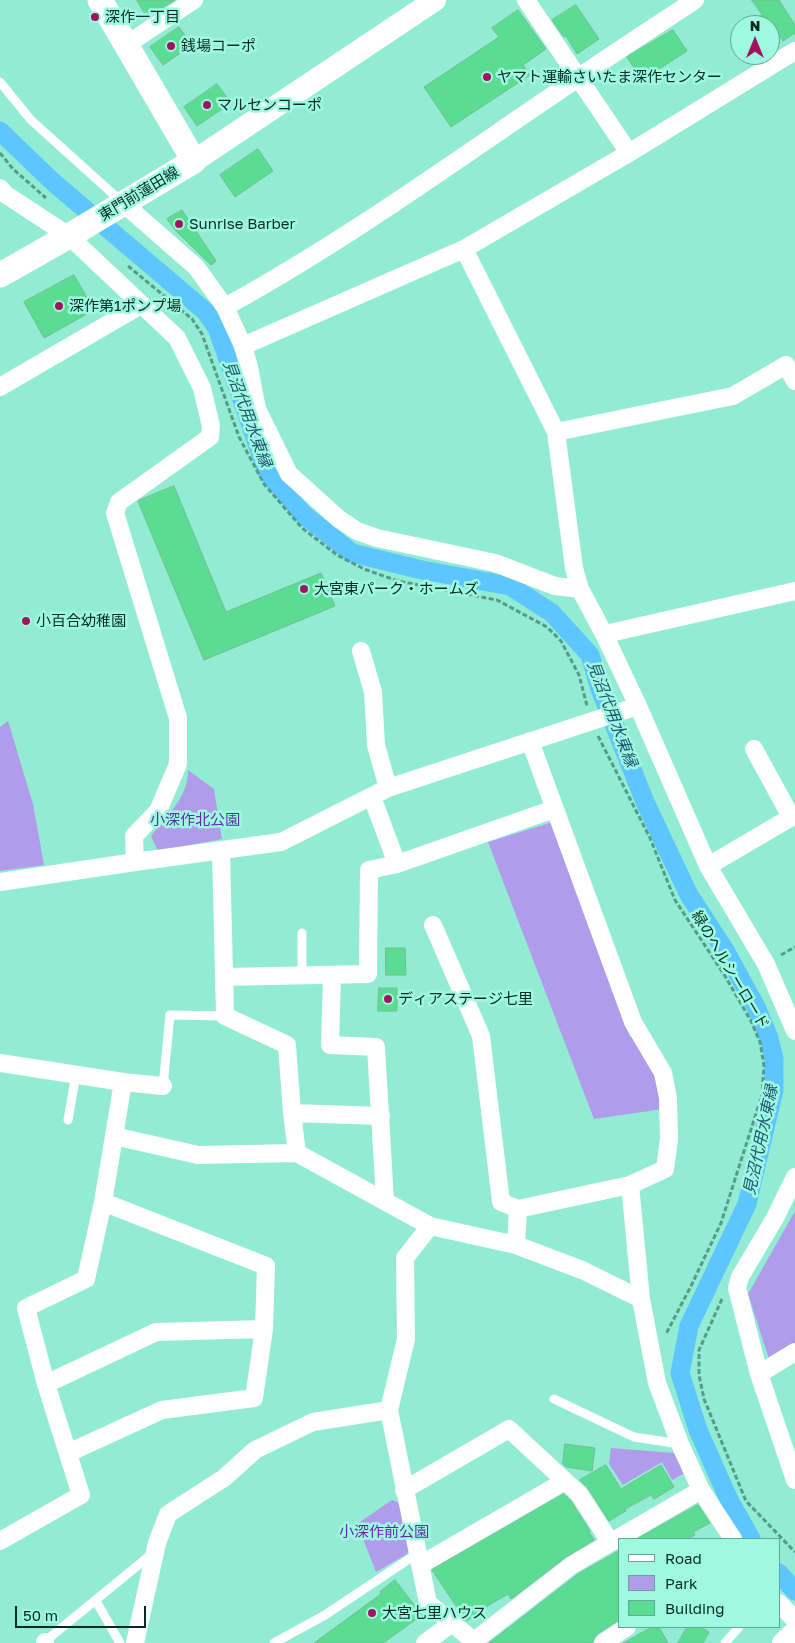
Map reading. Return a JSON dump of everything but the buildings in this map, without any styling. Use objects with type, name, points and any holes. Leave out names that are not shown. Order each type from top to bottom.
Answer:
[{"type":"main road","name":"東門前蓮田線","points":[[0,275],[78,231],[194,161],[100,0]]},
{"type":"street","points":[[126,45],[194,0]]},
{"type":"street","points":[[194,161],[436,0]]},
{"type":"street","points":[[526,0],[629,153]]},
{"type":"street","points":[[225,307],[410,194],[695,0]]},
{"type":"street","points":[[243,346],[464,249],[629,153],[795,51]]},
{"type":"street","points":[[0,188],[6,194],[78,231],[141,304],[177,338],[202,388],[212,426],[210,437],[118,502],[115,513],[178,718],[178,764],[158,811],[134,836],[135,862]]},
{"type":"street","points":[[119,206],[196,267],[225,307],[243,346],[257,409],[289,474],[339,519],[357,531],[377,538],[495,562],[555,586],[580,589]]},
{"type":"street","points":[[464,249],[556,432],[574,568],[580,589],[605,636],[632,708],[708,866],[766,964],[795,1031]]},
{"type":"street","points":[[0,387],[141,304]]},
{"type":"street","points":[[556,432],[733,396],[786,366],[795,381]]},
{"type":"street","points":[[605,636],[610,633],[795,591]]},
{"type":"street","points":[[361,652],[373,692],[376,745],[388,788]]},
{"type":"street","points":[[0,882],[281,842],[388,788],[530,741],[596,726],[632,708]]},
{"type":"street","points":[[433,926],[481,1036],[501,1202],[518,1208],[630,1185],[665,1169],[669,1139],[668,1098],[662,1073],[633,1022],[530,741]]},
{"type":"street","points":[[708,866],[793,816],[754,749]]},
{"type":"street","points":[[372,797],[397,864]]},
{"type":"street","points":[[224,977],[368,974],[369,870],[397,864],[554,810]]},
{"type":"street","points":[[221,851],[225,1016],[287,1045],[297,1153]]},
{"type":"street","points":[[332,975],[330,1045],[376,1047],[385,1201]]},
{"type":"street","points":[[0,1064],[122,1082],[163,1086]]},
{"type":"street","points":[[0,1541],[81,1494],[46,1384],[26,1308],[86,1279],[103,1202],[122,1082]]},
{"type":"street","points":[[292,1113],[381,1116]]},
{"type":"street","points":[[114,1136],[198,1156],[297,1153],[430,1226],[516,1245],[582,1270],[641,1299]]},
{"type":"street","points":[[795,1177],[775,1218],[740,1277],[738,1288],[759,1374],[795,1480]]},
{"type":"street","points":[[630,1185],[641,1299],[657,1384],[680,1444],[701,1490],[732,1538]]},
{"type":"street","points":[[68,1453],[162,1410],[254,1398],[264,1329],[266,1266],[103,1202]]},
{"type":"street","points":[[516,1245],[518,1208]]},
{"type":"street","points":[[430,1226],[405,1258],[406,1339],[389,1410],[428,1603],[475,1642],[572,1565],[701,1490]]},
{"type":"street","points":[[46,1384],[156,1332],[264,1329]]},
{"type":"street","points":[[759,1374],[795,1352]]},
{"type":"street","points":[[135,1643],[156,1552],[168,1514],[224,1478],[255,1450],[313,1422],[389,1410]]},
{"type":"street","points":[[404,1490],[509,1429],[579,1494],[610,1542]]},
{"type":"street","points":[[419,1559],[565,1481]]},
{"type":"street","points":[[780,1604],[795,1620]]},
{"type":"street","points":[[425,1643],[452,1623]]},
{"type":"street","points":[[603,1643],[626,1628]]},
{"type":"street","points":[[783,1643],[795,1632]]},
{"type":"lane","points":[[0,82],[31,120],[119,206]]},
{"type":"lane","points":[[302,933],[302,976]]},
{"type":"lane","points":[[163,1086],[170,1015],[225,1016]]},
{"type":"lane","points":[[68,1120],[76,1074]]},
{"type":"lane","points":[[554,1400],[634,1436],[680,1444]]},
{"type":"lane","points":[[44,1643],[156,1552]]},
{"type":"lane","points":[[274,1643],[325,1616],[419,1559]]},
{"type":"lane","points":[[96,1601],[120,1643]]},
{"type":"lane","points":[[725,1643],[738,1628]]},
{"type":"path","points":[[0,154],[12,169],[47,200]]},
{"type":"path","name":"緑のヘルシーロード","points":[[596,726],[650,838],[675,900],[725,976],[751,1021],[760,1042],[764,1066],[762,1095],[721,1223],[665,1335]]},
{"type":"path","points":[[738,1288],[726,1292],[699,1350],[699,1375],[704,1399],[746,1501],[795,1552]]},
{"type":"green space","points":[[8,721],[33,804],[44,865],[0,871],[0,727]]},
{"type":"green space","name":"小深作北公園","points":[[188,770],[214,789],[222,839],[158,851],[151,836],[176,806],[185,789]]},
{"type":"green space","points":[[553,822],[630,1037],[640,1037],[670,1108],[594,1119],[488,842]]},
{"type":"green space","points":[[795,1211],[795,1344],[769,1359],[748,1294]]},
{"type":"green space","points":[[611,1448],[674,1453],[685,1473],[672,1480],[662,1462],[623,1485],[609,1464]]},
{"type":"green space","name":"小深作前公園","points":[[392,1500],[400,1503],[411,1547],[407,1554],[376,1572],[357,1524]]},
{"type":"waterway","name":"見沼代用水東縁","points":[[0,131],[53,182],[206,312],[217,328],[267,472],[303,514],[352,553],[422,570],[510,586],[552,613],[590,655],[600,689],[645,802],[689,895],[726,952],[756,1007],[769,1038],[774,1059],[774,1090],[747,1204],[689,1326],[680,1373],[698,1430],[729,1500],[750,1538]]},
{"type":"waterway","name":"見沼代用水東縁","points":[[780,1574],[795,1591]]},
{"type":"place","name":"深作一丁目","points":[[95,17]]},
{"type":"place","name":"銭場コーポ","points":[[171,46]]},
{"type":"place","name":"ヤマト運輸さいたま深作センター","points":[[487,77]]},
{"type":"place","name":"マルセンコーポ","points":[[207,105]]},
{"type":"place","name":"Sunrise Barber","points":[[179,224]]},
{"type":"place","name":"深作第1ポンプ場","points":[[59,306]]},
{"type":"place","name":"大宮東パーク・ホームズ","points":[[304,589]]},
{"type":"place","name":"小百合幼稚園","points":[[26,621]]},
{"type":"place","name":"ディアステージ七里","points":[[388,999]]},
{"type":"place","name":"大宮七里ハウス","points":[[372,1613]]}]
